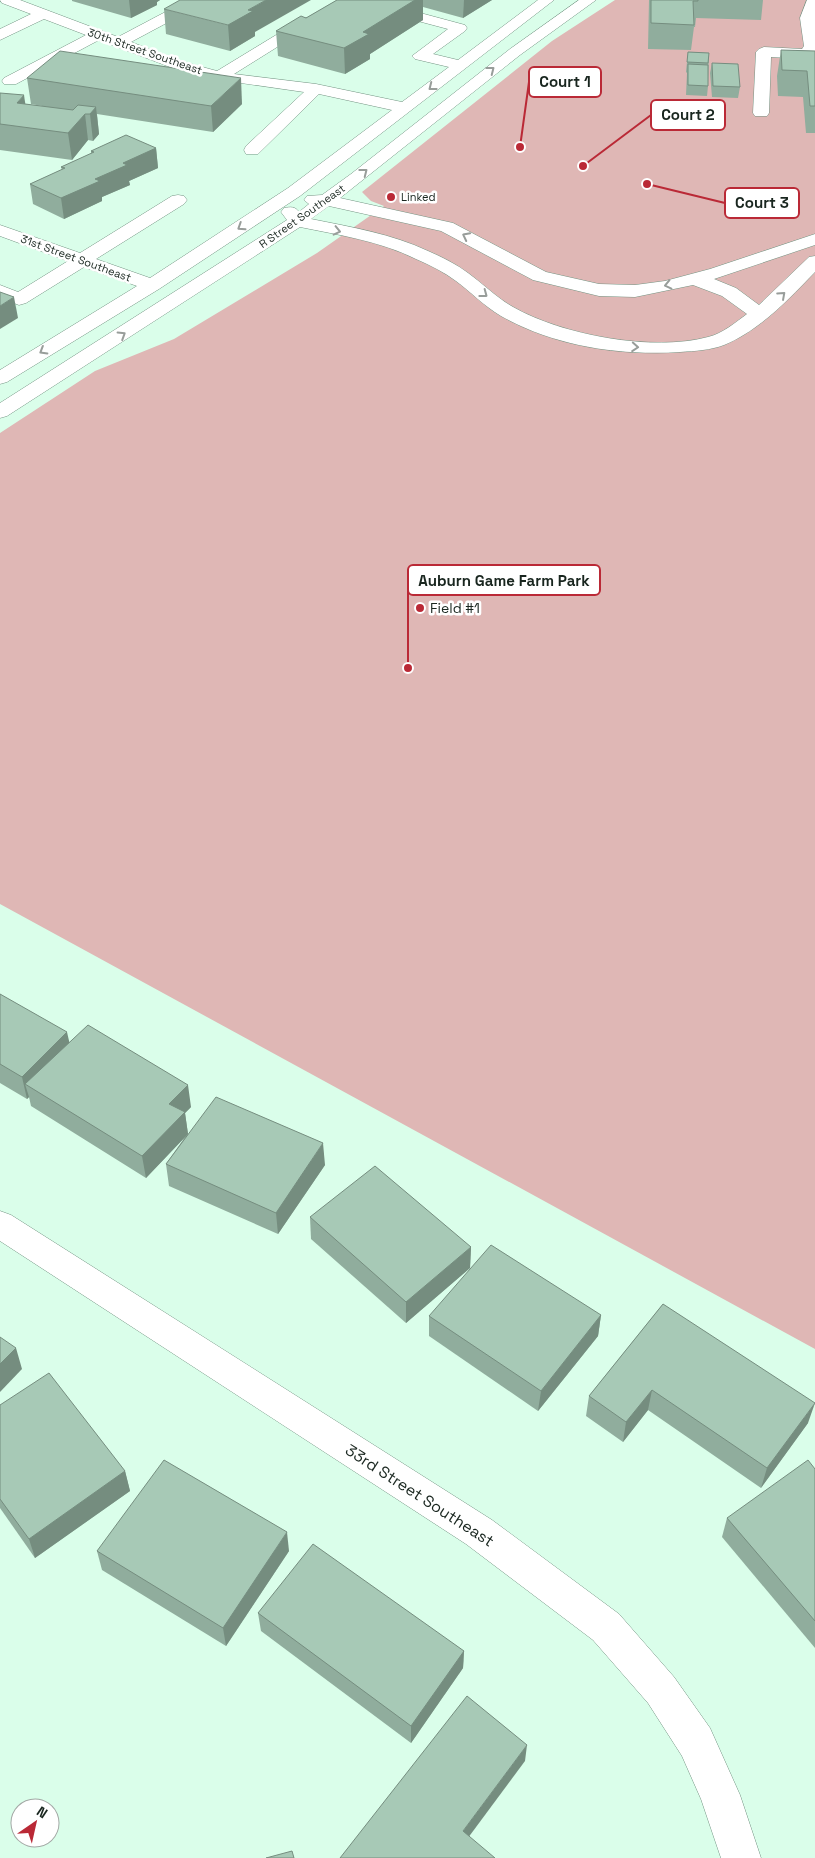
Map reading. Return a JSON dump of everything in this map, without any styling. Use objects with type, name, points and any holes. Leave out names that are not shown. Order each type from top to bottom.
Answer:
[{"type":"street","name":"30th Street Southeast","points":[[7,0],[28,8],[44,7],[98,35],[118,43],[175,64],[219,76],[316,89],[406,108]]},
{"type":"street","points":[[118,43],[199,0]]},
{"type":"street","points":[[355,0],[460,28],[420,56],[460,65]]},
{"type":"street","name":"R Street Southeast","points":[[0,378],[152,285],[282,200],[547,0]]},
{"type":"street","name":"R Street Southeast","points":[[0,412],[297,221],[515,52],[589,0]]},
{"type":"street","points":[[761,113],[764,52],[806,54],[812,47],[807,18],[814,0]]},
{"type":"street","points":[[0,35],[44,7]]},
{"type":"street","points":[[219,76],[318,15]]},
{"type":"street","points":[[10,81],[98,35]]},
{"type":"street","points":[[252,150],[316,89]]},
{"type":"street","points":[[0,292],[19,299],[178,200]]},
{"type":"street","points":[[282,200],[326,200],[447,227],[540,276],[599,290],[635,291],[693,279],[773,255],[815,239]]},
{"type":"street","points":[[282,200],[297,221],[406,248],[450,268],[506,310],[519,317],[592,342],[618,346],[649,348],[698,345],[717,341],[759,315],[785,293],[815,261]]},
{"type":"street","name":"31st Street Southeast","points":[[1,232],[152,285]]},
{"type":"street","points":[[693,279],[715,284],[734,293],[759,315]]},
{"type":"street","name":"33rd Street Southeast","points":[[0,1224],[479,1532],[606,1627],[661,1690],[696,1742],[720,1795],[742,1858]]},
{"type":"shaded area","points":[[615,0],[815,0],[815,1349],[0,904],[0,433],[95,371],[174,339],[317,253],[384,206],[371,201],[362,192],[552,41]]},
{"type":"building","points":[[180,0],[266,0],[248,10],[253,11],[228,25],[164,9]]},
{"type":"building","points":[[337,0],[415,0],[363,32],[369,34],[344,48],[276,31],[301,16],[306,18]]},
{"type":"building","points":[[651,0],[698,0],[693,1],[694,25],[651,23]]},
{"type":"building","points":[[781,50],[815,51],[815,106],[810,106],[807,71],[782,70]]},
{"type":"building","points":[[60,51],[241,78],[211,106],[27,78]]},
{"type":"building","points":[[688,52],[709,53],[708,63],[687,62]]},
{"type":"building","points":[[712,63],[738,64],[740,87],[713,86]]},
{"type":"building","points":[[688,64],[708,65],[708,86],[688,85]]},
{"type":"building","points":[[0,93],[24,95],[17,103],[73,110],[78,105],[96,107],[90,114],[85,114],[68,133],[0,124]]},
{"type":"building","points":[[126,135],[156,148],[123,163],[127,165],[95,179],[100,181],[61,198],[30,184],[94,152],[91,151]]},
{"type":"building","points":[[0,292],[14,297],[0,306]]},
{"type":"building","points":[[0,994],[67,1032],[22,1077],[0,1064]]},
{"type":"building","points":[[88,1025],[188,1085],[169,1104],[185,1112],[142,1156],[25,1084]]},
{"type":"building","points":[[216,1097],[323,1143],[276,1213],[166,1164]]},
{"type":"building","points":[[375,1166],[471,1247],[406,1302],[310,1217]]},
{"type":"building","points":[[491,1245],[601,1315],[541,1391],[429,1316]]},
{"type":"building","points":[[663,1304],[815,1403],[767,1468],[652,1390],[626,1422],[589,1396]]},
{"type":"building","points":[[0,1337],[16,1348],[0,1364]]},
{"type":"building","points":[[49,1373],[125,1471],[29,1539],[0,1499],[0,1405]]},
{"type":"building","points":[[164,1460],[287,1532],[223,1628],[97,1551]]},
{"type":"building","points":[[808,1460],[815,1469],[815,1621],[727,1518]]},
{"type":"building","points":[[313,1544],[464,1651],[411,1726],[258,1613]]},
{"type":"building","points":[[467,1696],[527,1745],[463,1831],[495,1858],[340,1858]]},
{"type":"building","points":[[292,1851],[294,1858],[266,1858]]},
{"type":"place","name":"Court 1","points":[[520,147]]},
{"type":"place","name":"Court 2","points":[[583,166]]},
{"type":"place","name":"Court 3","points":[[647,184]]},
{"type":"place","name":"Linked","points":[[391,197]]},
{"type":"place","name":"Field #1","points":[[420,608]]},
{"type":"place","name":"Auburn Game Farm Park","points":[[408,668]]}]
